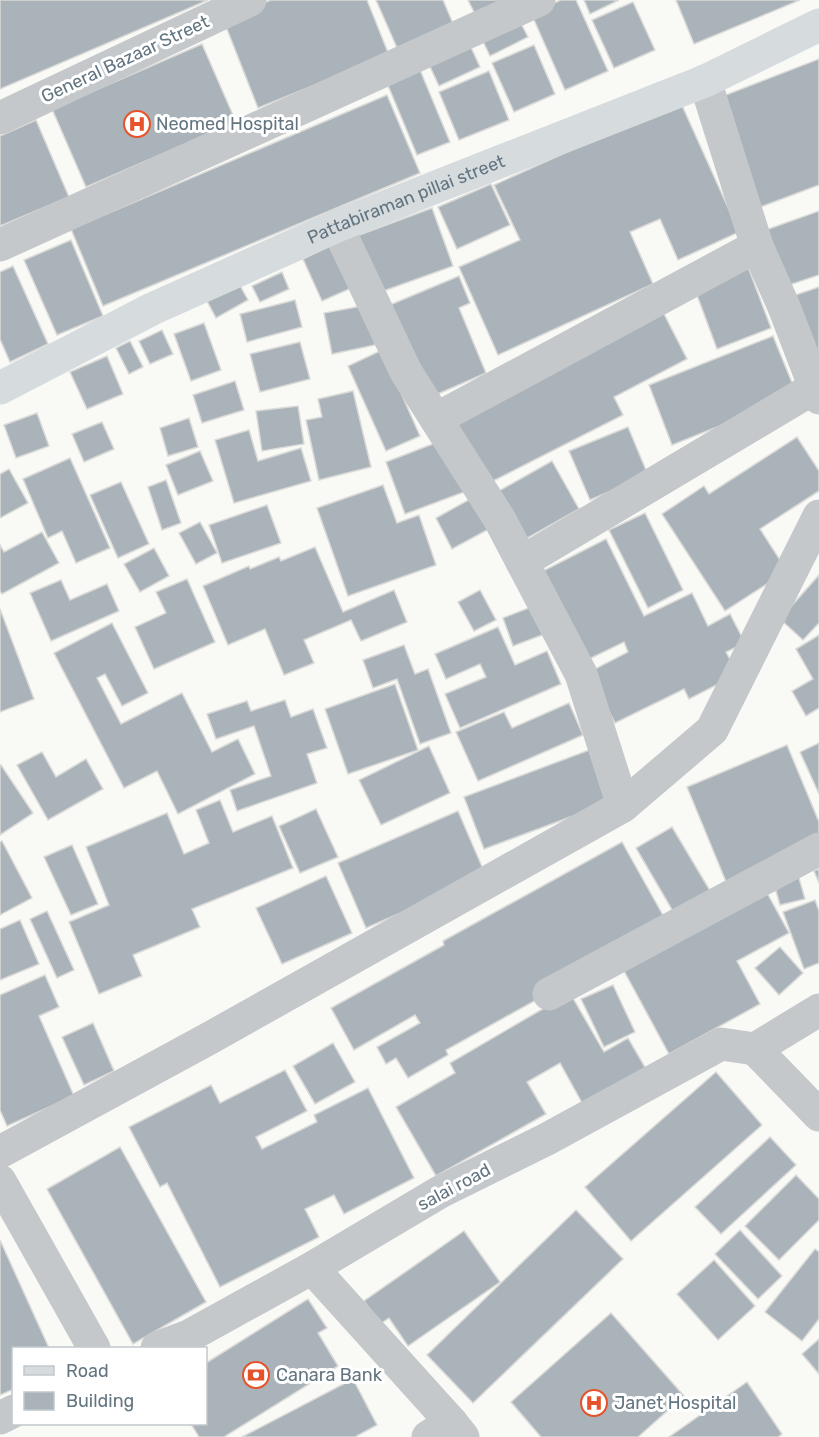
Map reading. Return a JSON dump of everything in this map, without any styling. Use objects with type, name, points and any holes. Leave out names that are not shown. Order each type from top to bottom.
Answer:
[{"type":"street","name":"General Bazaar Street","points":[[0,118],[250,0]]},
{"type":"street","points":[[0,245],[539,0]]},
{"type":"street","name":"Pattabiraman pillai street","points":[[0,388],[152,309],[337,226],[705,81],[819,25]]},
{"type":"street","points":[[522,562],[818,390],[757,246],[705,81]]},
{"type":"street","points":[[337,226],[406,372],[500,520],[580,674],[623,806]]},
{"type":"street","points":[[436,419],[757,246]]},
{"type":"street","points":[[0,1152],[219,1033],[623,806],[712,730],[819,516]]},
{"type":"street","points":[[549,994],[819,849]]},
{"type":"street","points":[[819,1010],[755,1050],[819,1115]]},
{"type":"street","name":"salai road","points":[[160,1347],[189,1336],[312,1268],[440,1192],[557,1134],[721,1044],[755,1050]]},
{"type":"street","points":[[0,1181],[93,1347]]},
{"type":"street","points":[[312,1268],[447,1432]]},
{"type":"building","points":[[0,0],[208,0],[0,89]]},
{"type":"building","points":[[271,0],[367,0],[389,55],[258,108],[223,19]]},
{"type":"building","points":[[376,0],[443,0],[454,26],[398,50]]},
{"type":"building","points":[[468,0],[505,0],[475,14]]},
{"type":"building","points":[[561,0],[576,0],[608,71],[565,90],[531,13]]},
{"type":"building","points":[[584,0],[619,0],[590,14]]},
{"type":"building","points":[[676,0],[800,0],[694,44]]},
{"type":"building","points":[[633,2],[655,50],[614,68],[592,20]]},
{"type":"building","points":[[518,18],[528,37],[490,56],[481,37]]},
{"type":"building","points":[[468,41],[480,67],[439,86],[427,60]]},
{"type":"building","points":[[202,44],[236,122],[86,187],[52,109]]},
{"type":"building","points":[[534,45],[555,94],[514,112],[492,63]]},
{"type":"building","points":[[819,59],[819,185],[755,209],[713,100]]},
{"type":"building","points":[[420,70],[450,142],[417,155],[387,83]]},
{"type":"building","points":[[489,71],[509,120],[459,140],[439,92]]},
{"type":"building","points":[[387,95],[420,173],[103,306],[71,229]]},
{"type":"building","points":[[680,101],[739,232],[678,260],[660,219],[630,232],[653,284],[498,355],[459,267],[520,240],[494,185]]},
{"type":"building","points":[[36,120],[69,197],[0,226],[0,136]]},
{"type":"building","points":[[491,184],[510,225],[457,249],[438,207]]},
{"type":"building","points":[[432,208],[453,266],[375,294],[354,237]]},
{"type":"building","points":[[819,211],[819,275],[783,287],[763,231]]},
{"type":"building","points":[[71,240],[103,316],[57,335],[24,260]]},
{"type":"building","points":[[335,243],[356,286],[322,301],[303,259]]},
{"type":"building","points":[[13,266],[48,344],[10,362],[0,339],[0,272]]},
{"type":"building","points":[[748,267],[771,328],[717,349],[694,287]]},
{"type":"building","points":[[282,272],[289,289],[260,302],[252,286]]},
{"type":"building","points":[[459,276],[470,303],[459,308],[486,373],[424,400],[385,307]]},
{"type":"building","points":[[238,282],[248,300],[216,318],[206,299]]},
{"type":"building","points":[[819,287],[819,362],[787,298]]},
{"type":"building","points":[[295,300],[302,327],[247,342],[240,314]]},
{"type":"building","points":[[367,305],[375,345],[332,354],[324,313]]},
{"type":"building","points":[[662,310],[687,359],[614,397],[623,415],[485,485],[451,417]]},
{"type":"building","points":[[204,323],[221,370],[191,381],[174,334]]},
{"type":"building","points":[[162,330],[173,354],[150,364],[139,341]]},
{"type":"building","points":[[773,336],[797,395],[672,445],[649,385]]},
{"type":"building","points":[[130,341],[143,367],[129,374],[116,348]]},
{"type":"building","points":[[300,342],[310,379],[260,392],[250,354]]},
{"type":"building","points":[[382,350],[420,436],[386,451],[348,366]]},
{"type":"building","points":[[107,356],[123,394],[87,409],[70,372]]},
{"type":"building","points":[[235,381],[244,410],[202,423],[193,395]]},
{"type":"building","points":[[353,391],[371,467],[319,480],[306,420],[322,417],[318,399]]},
{"type":"building","points":[[298,406],[304,444],[262,451],[256,411]]},
{"type":"building","points":[[37,413],[49,446],[16,458],[4,425]]},
{"type":"building","points":[[189,418],[198,447],[168,456],[160,428]]},
{"type":"building","points":[[102,422],[114,449],[84,462],[72,434]]},
{"type":"building","points":[[628,427],[648,475],[590,500],[569,451]]},
{"type":"building","points":[[249,430],[258,461],[301,448],[311,481],[234,503],[215,440]]},
{"type":"building","points":[[797,437],[819,471],[819,491],[760,529],[787,571],[725,611],[662,514],[704,486],[709,494]]},
{"type":"building","points":[[443,440],[464,492],[405,514],[386,462]]},
{"type":"building","points":[[200,451],[213,481],[178,495],[166,465]]},
{"type":"building","points":[[70,458],[110,548],[76,563],[62,531],[48,538],[23,479]]},
{"type":"building","points":[[552,461],[579,509],[524,540],[497,492]]},
{"type":"building","points":[[9,469],[28,503],[0,518],[0,474]]},
{"type":"building","points":[[166,480],[181,523],[162,530],[148,487]]},
{"type":"building","points":[[121,482],[149,544],[118,558],[90,495]]},
{"type":"building","points":[[383,485],[397,523],[419,515],[436,565],[348,596],[317,508]]},
{"type":"building","points":[[472,498],[489,529],[452,549],[436,518]]},
{"type":"building","points":[[267,505],[281,543],[222,563],[209,525]]},
{"type":"building","points":[[645,513],[683,590],[648,608],[609,530]]},
{"type":"building","points":[[200,522],[217,553],[196,564],[179,533]]},
{"type":"building","points":[[42,532],[59,563],[2,594],[0,591],[0,545],[4,552]]},
{"type":"building","points":[[606,539],[644,616],[692,593],[708,626],[730,614],[745,643],[726,652],[738,674],[689,699],[684,689],[615,723],[589,672],[628,652],[624,642],[585,661],[541,572]]},
{"type":"building","points":[[315,547],[343,612],[394,590],[407,622],[361,641],[351,620],[304,640],[314,663],[284,675],[265,629],[228,645],[203,586],[249,566],[250,569],[279,557],[281,561]]},
{"type":"building","points":[[154,548],[169,576],[140,592],[124,564]]},
{"type":"building","points":[[819,575],[819,623],[803,640],[780,619]]},
{"type":"building","points":[[187,579],[215,642],[154,669],[135,627],[166,613],[156,592]]},
{"type":"building","points":[[61,580],[70,600],[107,584],[119,611],[51,641],[30,593]]},
{"type":"building","points":[[480,590],[496,620],[474,631],[458,602]]},
{"type":"building","points":[[539,604],[550,632],[513,646],[503,618]]},
{"type":"building","points":[[0,609],[34,699],[0,712]]},
{"type":"building","points":[[112,623],[148,693],[122,706],[105,674],[97,678],[121,724],[182,693],[212,752],[238,739],[255,774],[178,814],[157,771],[124,788],[54,653]]},
{"type":"building","points":[[498,627],[515,665],[547,651],[561,684],[460,728],[445,694],[486,677],[480,664],[446,679],[435,654]]},
{"type":"building","points":[[819,635],[819,708],[806,716],[792,691],[813,679],[796,649]]},
{"type":"building","points":[[404,645],[415,674],[428,669],[451,733],[420,744],[397,679],[373,688],[363,660]]},
{"type":"building","points":[[395,684],[418,750],[348,774],[325,709]]},
{"type":"building","points":[[285,700],[291,717],[313,709],[327,748],[307,754],[317,783],[237,811],[230,790],[271,776],[254,726],[216,739],[207,714],[247,701],[251,711]]},
{"type":"building","points":[[569,703],[583,735],[478,781],[456,732],[504,712],[512,728]]},
{"type":"building","points":[[819,743],[819,794],[800,752]]},
{"type":"building","points":[[787,745],[819,822],[819,845],[727,884],[687,787]]},
{"type":"building","points":[[429,746],[450,793],[381,825],[359,780]]},
{"type":"building","points":[[592,749],[611,802],[484,849],[464,797]]},
{"type":"building","points":[[42,752],[56,777],[86,759],[103,789],[48,820],[17,765]]},
{"type":"building","points":[[0,765],[33,813],[0,835]]},
{"type":"building","points":[[220,800],[233,832],[272,816],[293,868],[192,909],[200,927],[133,955],[142,976],[99,994],[69,922],[109,905],[86,847],[167,813],[184,854],[209,843],[196,810]]},
{"type":"building","points":[[316,809],[338,857],[300,873],[279,826]]},
{"type":"building","points":[[458,811],[486,876],[366,928],[338,863]]},
{"type":"building","points":[[672,827],[715,899],[678,920],[636,848]]},
{"type":"building","points":[[2,841],[32,898],[0,915],[0,842]]},
{"type":"building","points":[[622,842],[669,926],[446,1050],[448,1055],[408,1078],[396,1058],[386,1064],[377,1047],[420,1023],[415,1015],[354,1050],[331,1008],[444,945],[443,941]]},
{"type":"building","points":[[72,845],[98,904],[71,915],[44,857]]},
{"type":"building","points":[[819,869],[819,883],[814,871]]},
{"type":"building","points":[[797,871],[805,899],[780,905],[772,877]]},
{"type":"building","points":[[326,876],[352,933],[282,964],[256,908]]},
{"type":"building","points":[[766,891],[789,933],[737,961],[760,1004],[669,1054],[623,969]]},
{"type":"building","points":[[815,900],[819,911],[819,963],[804,969],[783,912]]},
{"type":"building","points":[[47,911],[74,970],[57,978],[30,919]]},
{"type":"building","points":[[20,920],[39,964],[0,980],[0,929]]},
{"type":"building","points":[[780,947],[803,973],[779,995],[755,968]]},
{"type":"building","points":[[45,975],[59,1007],[39,1016],[74,1096],[7,1126],[0,1110],[0,995]]},
{"type":"building","points":[[613,985],[635,1032],[604,1047],[581,999]]},
{"type":"building","points":[[570,993],[604,1052],[628,1038],[649,1074],[586,1110],[560,1063],[527,1082],[546,1114],[436,1176],[396,1107],[455,1073],[450,1063]]},
{"type":"building","points":[[93,1023],[114,1071],[84,1085],[62,1037]]},
{"type":"building","points":[[333,1043],[355,1082],[315,1104],[293,1066]]},
{"type":"building","points":[[285,1070],[307,1111],[256,1137],[262,1149],[317,1122],[314,1115],[368,1088],[414,1178],[344,1214],[334,1195],[305,1209],[319,1237],[220,1287],[167,1183],[160,1187],[129,1127],[211,1085],[220,1103]]},
{"type":"building","points":[[716,1072],[762,1125],[631,1241],[585,1187]]},
{"type":"building","points":[[770,1137],[796,1165],[721,1234],[695,1207]]},
{"type":"building","points":[[120,1147],[206,1302],[133,1344],[47,1189]]},
{"type":"building","points":[[796,1175],[819,1199],[819,1220],[779,1260],[745,1226]]},
{"type":"building","points":[[576,1210],[623,1259],[473,1403],[427,1355]]},
{"type":"building","points":[[740,1230],[782,1276],[758,1299],[715,1254]]},
{"type":"building","points":[[464,1231],[500,1282],[408,1346],[389,1318],[380,1324],[364,1301]]},
{"type":"building","points":[[0,1240],[49,1347],[12,1347],[12,1390],[0,1395]]},
{"type":"building","points":[[815,1249],[819,1252],[819,1319],[802,1341],[765,1312]]},
{"type":"building","points":[[714,1260],[755,1306],[718,1340],[677,1294]]},
{"type":"building","points":[[308,1299],[327,1328],[318,1333],[338,1366],[224,1437],[199,1437],[192,1425],[207,1425],[207,1362]]},
{"type":"building","points":[[611,1313],[684,1396],[638,1437],[541,1437],[511,1402]]},
{"type":"building","points":[[819,1339],[819,1374],[802,1354]]},
{"type":"building","points":[[353,1379],[377,1425],[355,1437],[242,1437]]},
{"type":"building","points":[[747,1382],[782,1434],[778,1437],[669,1437]]},
{"type":"place","name":"Neomed Hospital","points":[[137,124]]},
{"type":"place","name":"Canara Bank","points":[[256,1375]]},
{"type":"place","name":"Janet Hospital","points":[[594,1403]]}]
